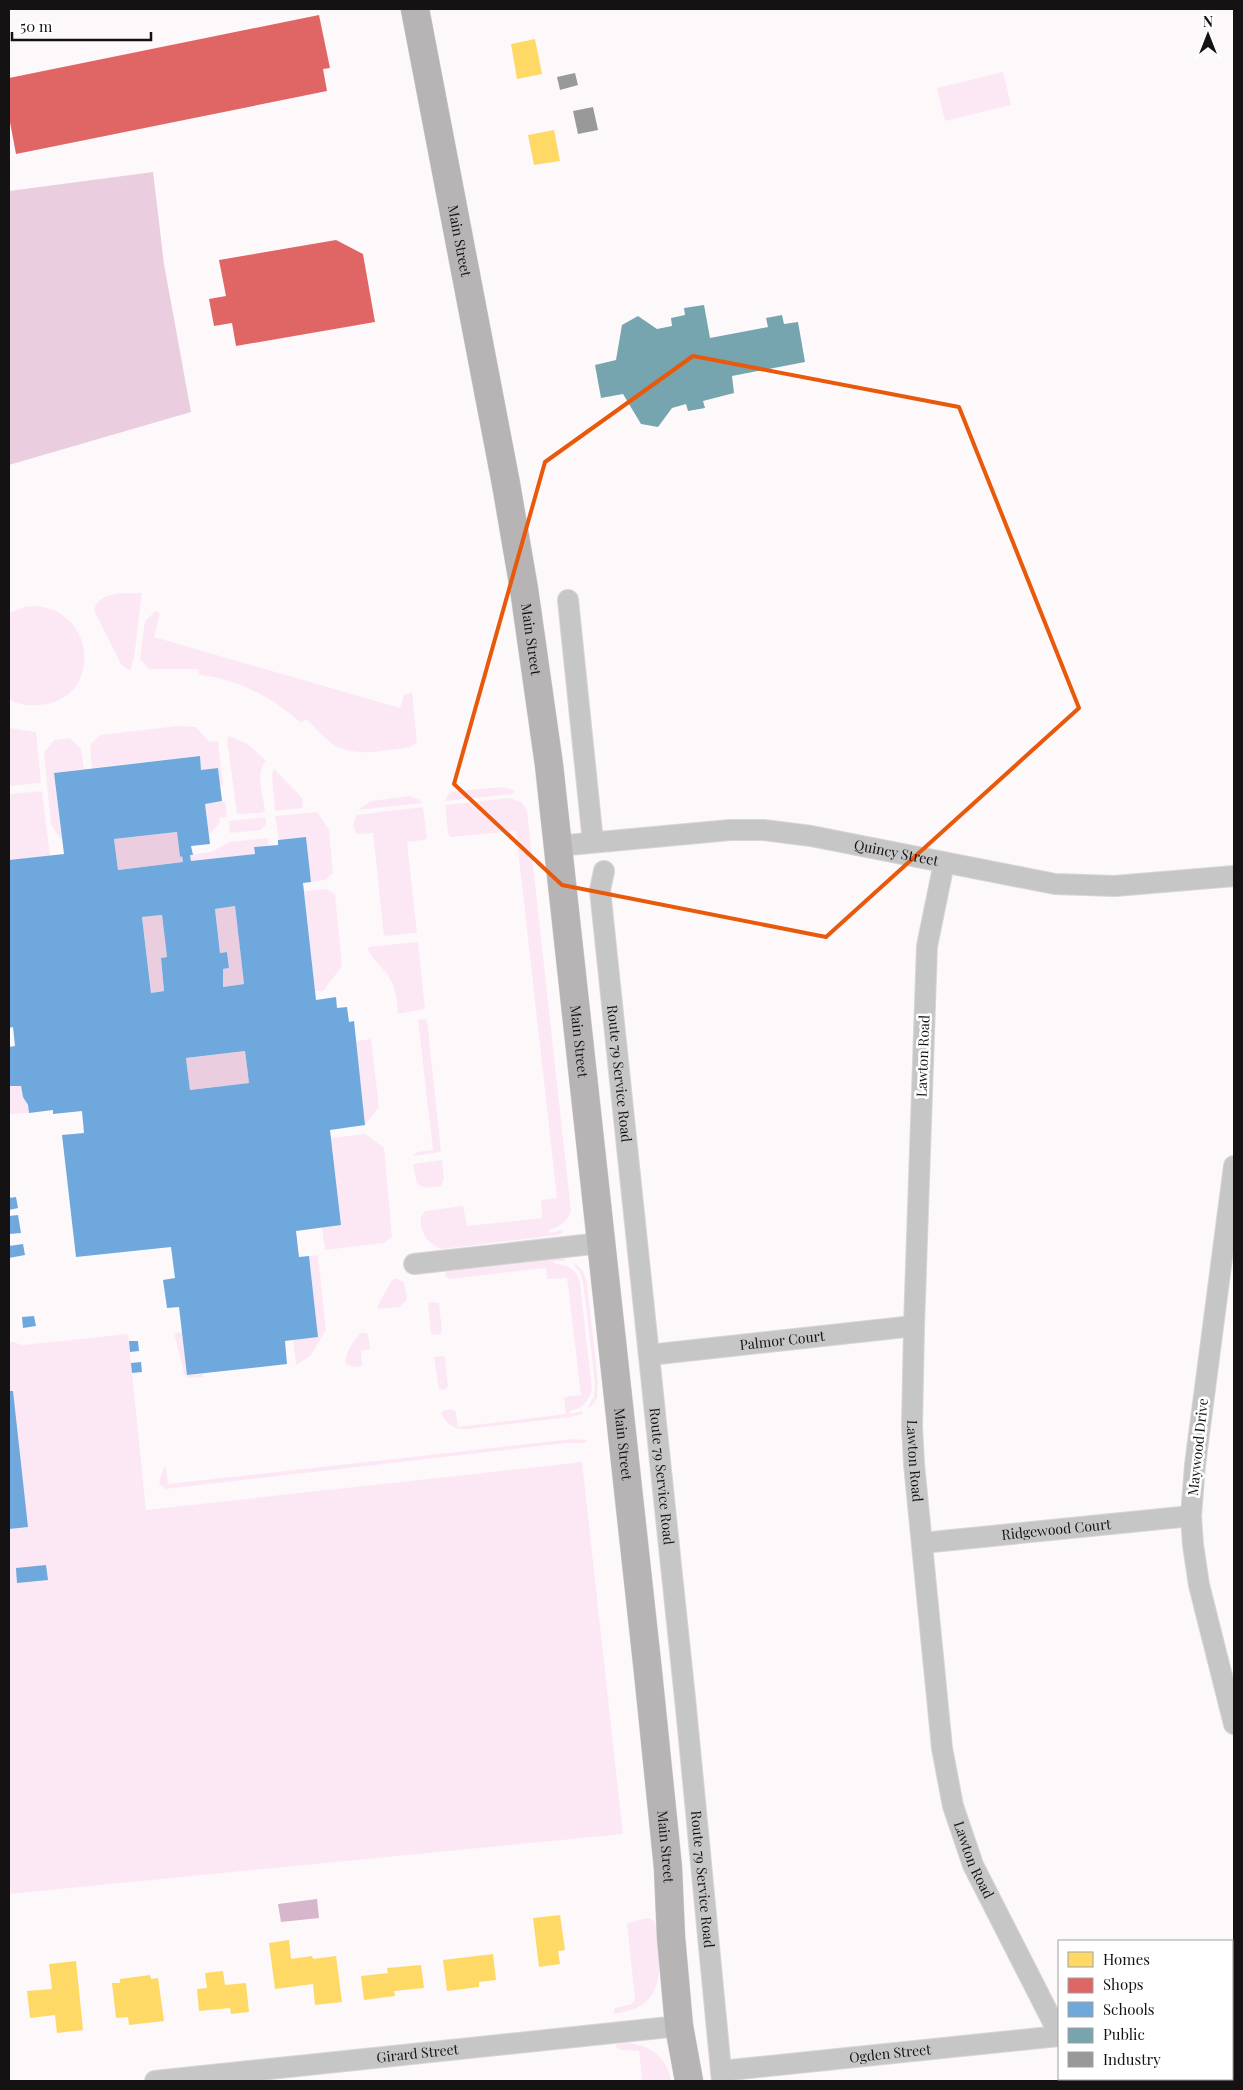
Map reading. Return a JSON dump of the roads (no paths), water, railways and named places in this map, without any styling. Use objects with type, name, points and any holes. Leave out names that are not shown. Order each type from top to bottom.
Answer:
[{"type":"main road","name":"Main Street","points":[[415,9],[476,323],[524,589],[549,765],[668,1868],[671,1937],[679,2026],[688,2081]]},
{"type":"street","points":[[568,600],[593,842]]},
{"type":"street","name":"Quincy Street","points":[[557,846],[730,830],[764,830],[811,836],[1055,884],[1115,886],[1234,876]]},
{"type":"street","name":"Lawton Road","points":[[944,863],[927,946],[914,1326],[912,1426],[922,1543],[942,1748],[953,1806],[973,1864],[1058,2033]]},
{"type":"street","name":"Route 79 Service Road","points":[[604,871],[600,890],[722,2076]]},
{"type":"street","name":"Maywood Drive","points":[[1234,1166],[1194,1465],[1191,1516],[1193,1545],[1200,1585],[1234,1724]]},
{"type":"street","points":[[414,1264],[601,1244]]},
{"type":"street","name":"Palmor Court","points":[[649,1355],[914,1326]]},
{"type":"street","name":"Ridgewood Court","points":[[922,1543],[1191,1516]]},
{"type":"street","name":"Girard Street","points":[[155,2081],[679,2026]]},
{"type":"street","name":"Ogden Street","points":[[722,2076],[1058,2035]]}]
